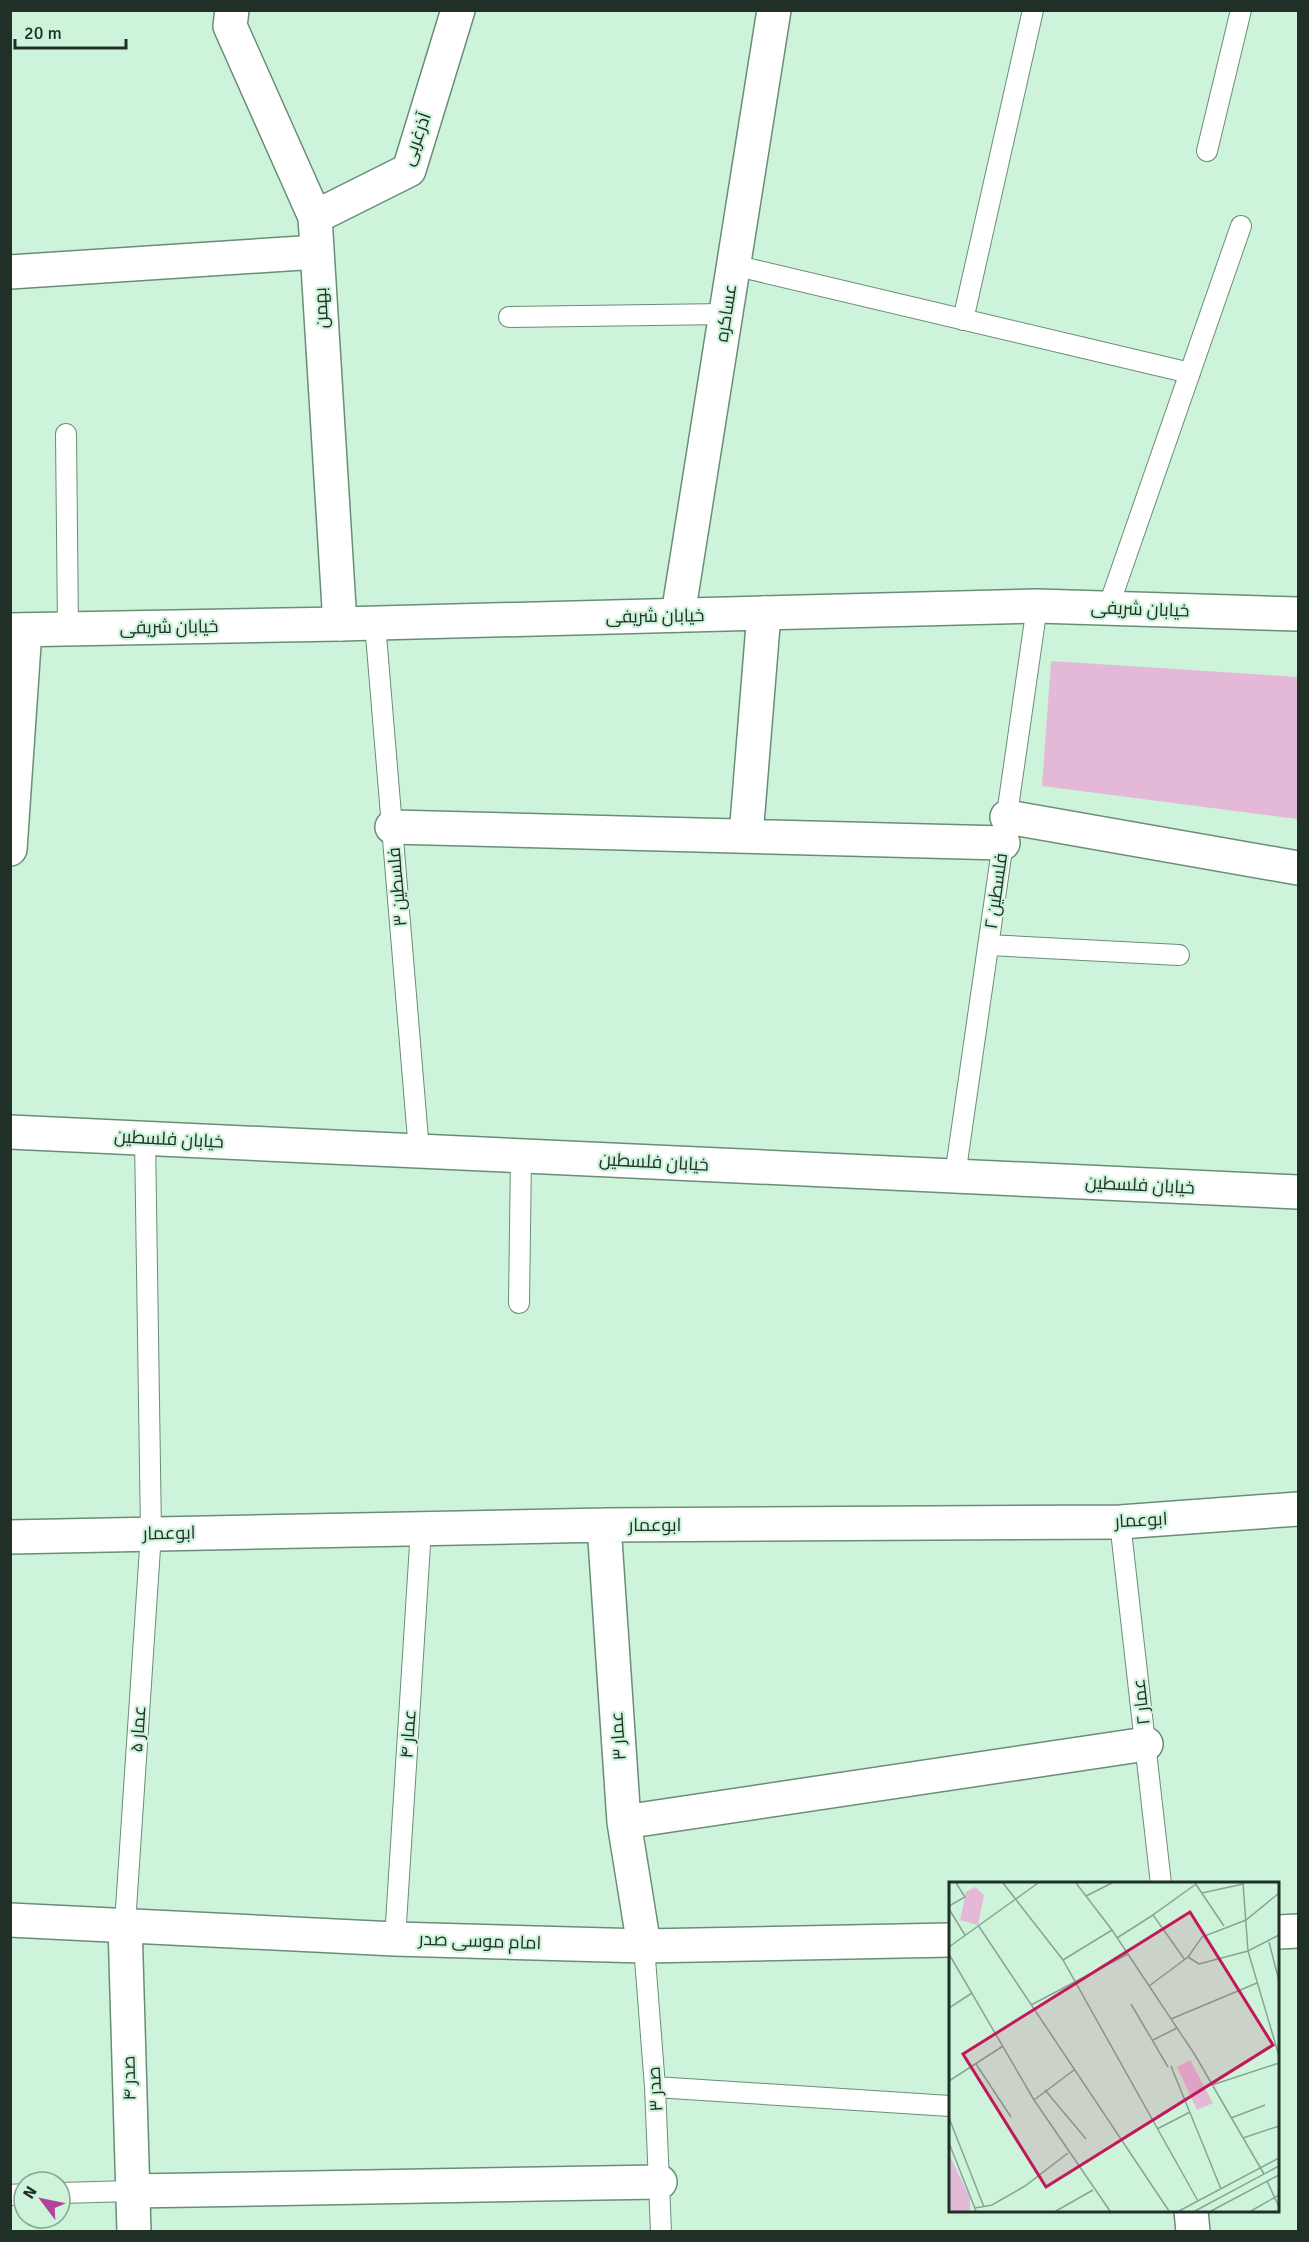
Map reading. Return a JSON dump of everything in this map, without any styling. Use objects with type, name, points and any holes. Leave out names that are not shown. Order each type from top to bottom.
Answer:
[{"type":"street","name":"بهمن","points":[[232,10],[230,26],[315,217],[340,624]]},
{"type":"street","name":"آذرغربی","points":[[315,217],[409,170],[458,10]]},
{"type":"street","name":"عساکره","points":[[678,615],[774,10]]},
{"type":"street","points":[[10,272],[317,252]]},
{"type":"street","name":"خیابان شریفی","points":[[18,630],[1037,606],[1299,614]]},
{"type":"street","points":[[746,836],[764,613]]},
{"type":"street","points":[[10,849],[18,630]]},
{"type":"street","points":[[392,827],[746,836],[1005,830],[1299,868]]},
{"type":"street","name":"خیابان فلسطین","points":[[10,1132],[1299,1192]]},
{"type":"street","name":"ابوعمار","points":[[10,1537],[604,1525],[1120,1522],[1299,1509]]},
{"type":"street","name":"عمار ۳","points":[[604,1525],[624,1822],[644,1946]]},
{"type":"street","points":[[624,1822],[1146,1744]]},
{"type":"street","name":"امام موسی صدر","points":[[10,1920],[395,1939],[644,1946],[949,1940]]},
{"type":"street","name":"صدر ۴","points":[[125,1924],[134,2232]]},
{"type":"street","points":[[1279,1932],[1299,1931]]},
{"type":"street","points":[[132,2191],[660,2182]]},
{"type":"street","points":[[1191,2212],[1193,2232]]},
{"type":"lane","points":[[963,320],[1033,10]]},
{"type":"lane","points":[[1207,150],[1241,10]]},
{"type":"lane","points":[[1108,608],[1241,226]]},
{"type":"lane","points":[[733,265],[1190,373]]},
{"type":"lane","points":[[509,316],[725,314]]},
{"type":"lane","points":[[66,434],[68,629]]},
{"type":"lane","name":"فلسطین ۲","points":[[955,1176],[1037,606]]},
{"type":"lane","name":"فلسطین ۳","points":[[375,623],[418,1151]]},
{"type":"lane","points":[[989,945],[1179,955]]},
{"type":"lane","name":"عمار ۵","points":[[125,1924],[151,1533],[145,1138]]},
{"type":"lane","points":[[519,1303],[521,1156]]},
{"type":"lane","name":"عمار ۲","points":[[1120,1522],[1161,1882]]},
{"type":"lane","name":"عمار ۴","points":[[395,1939],[421,1529]]},
{"type":"lane","name":"صدر ۳","points":[[644,1946],[655,2087],[661,2232]]},
{"type":"lane","points":[[655,2087],[949,2106]]},
{"type":"lane","points":[[72,2193],[132,2191]]},
{"type":"shaded area","points":[[1051,661],[1298,677],[1298,819],[1042,786]]}]
